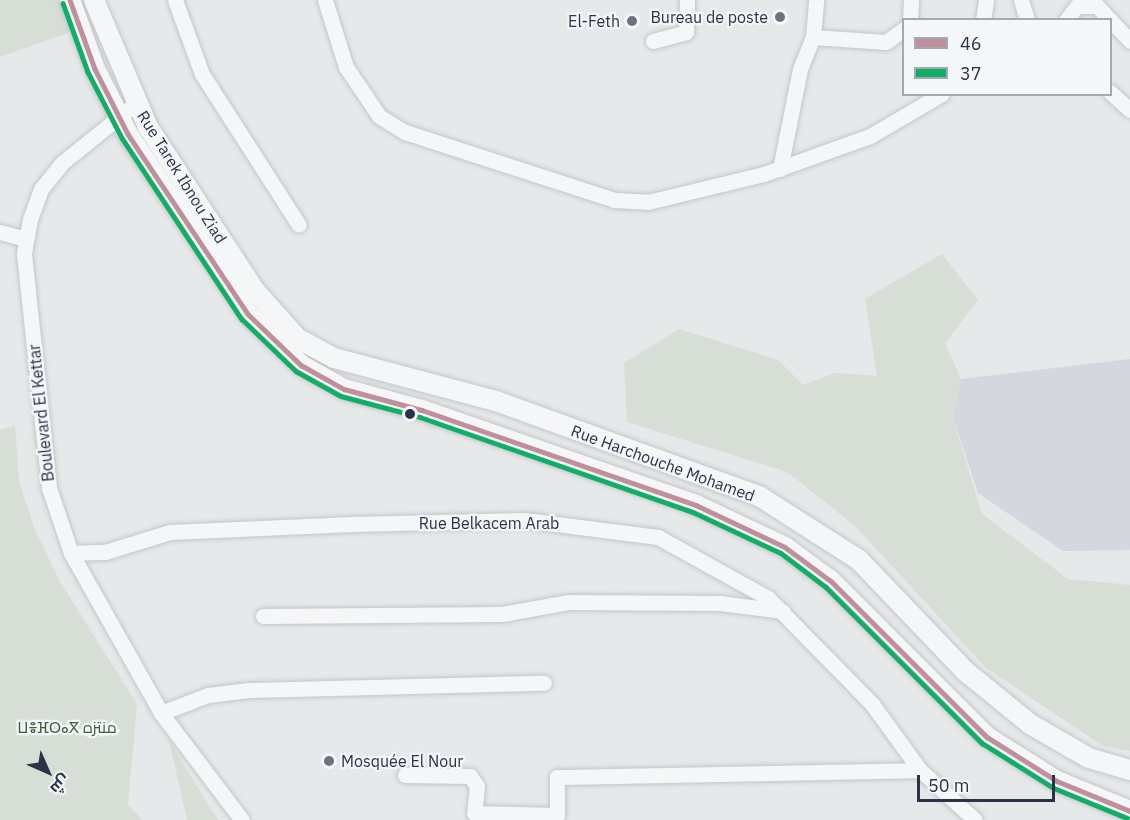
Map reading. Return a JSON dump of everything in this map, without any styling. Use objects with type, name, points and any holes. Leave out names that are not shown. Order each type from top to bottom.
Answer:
[{"type":"street","name":"Rue Tarek Ibnou Ziad","points":[[70,0],[118,116],[248,314],[292,346]]},
{"type":"street","name":"Rue Tarek Ibnou Ziad","points":[[94,0],[135,104],[292,346]]},
{"type":"street","points":[[175,0],[202,74],[299,225]]},
{"type":"street","points":[[325,0],[346,67],[362,96],[405,132],[614,200],[648,202],[780,169],[870,136],[939,96]]},
{"type":"street","points":[[653,41],[686,32],[687,0]]},
{"type":"street","points":[[780,169],[800,69],[813,37],[816,0]]},
{"type":"street","points":[[910,18],[911,0]]},
{"type":"street","points":[[983,18],[986,0]]},
{"type":"street","points":[[1021,0],[1026,18]]},
{"type":"street","points":[[1068,18],[1077,6],[1098,3],[1109,18]]},
{"type":"street","points":[[1112,22],[1130,41]]},
{"type":"street","points":[[813,37],[886,42],[902,30]]},
{"type":"street","points":[[1112,94],[1130,110]]},
{"type":"street","name":"Boulevard El Kettar","points":[[135,104],[62,163],[41,189],[27,239],[48,488],[71,553],[161,713],[242,820]]},
{"type":"street","points":[[0,232],[27,239]]},
{"type":"street","name":"Rue Harchouche Mohamed","points":[[292,346],[496,401],[759,496],[859,560],[965,671],[1030,724],[1089,758],[1130,770]]},
{"type":"street","name":"Rue Harchouche Mohamed","points":[[292,346],[344,389],[611,474],[738,522],[785,547],[831,581],[987,737],[1057,781],[1130,811]]},
{"type":"street","name":"Rue Belkacem Arab","points":[[71,553],[105,552],[170,532],[525,520],[658,537],[782,611],[872,704],[920,770],[975,820]]},
{"type":"street","points":[[263,616],[501,614],[568,602],[720,603],[782,611]]},
{"type":"street","points":[[161,713],[208,695],[249,690],[544,683]]},
{"type":"street","points":[[405,775],[470,776],[477,786],[474,817],[557,814],[557,777],[920,770]]},
{"type":"shaded area","points":[[1130,359],[1130,550],[1063,551],[978,493],[953,418],[961,379]]},
{"type":"green space","points":[[0,0],[59,0],[70,32],[0,57]]},
{"type":"green space","points":[[942,254],[978,300],[945,343],[961,379],[953,419],[982,514],[1068,579],[1130,585],[1130,751],[1103,746],[985,667],[855,526],[787,472],[627,422],[624,363],[679,329],[778,360],[803,385],[835,373],[877,376],[865,299]]},
{"type":"green space","name":"ⵡⴻⴼⵔⴰⴳ منتزه","points":[[15,425],[19,482],[35,530],[59,580],[137,704],[128,804],[142,820],[0,820],[0,430]]},
{"type":"green space","points":[[169,740],[204,798],[218,820],[187,820]]},
{"type":"transit line","name":"46","points":[[70,0],[95,69],[128,134],[248,314],[301,365],[344,389],[422,410],[696,505],[785,547],[831,581],[987,737],[1057,781],[1130,811]]},
{"type":"transit line","name":"37","points":[[63,3],[88,72],[122,138],[242,319],[296,371],[341,396],[420,417],[693,512],[781,553],[826,587],[982,743],[1054,788],[1127,818]]},
{"type":"place","name":"Bureau de poste","points":[[780,17]]},
{"type":"place","name":"El-Feth","points":[[632,21]]},
{"type":"place","name":"Mosquée El Nour","points":[[329,761]]}]
